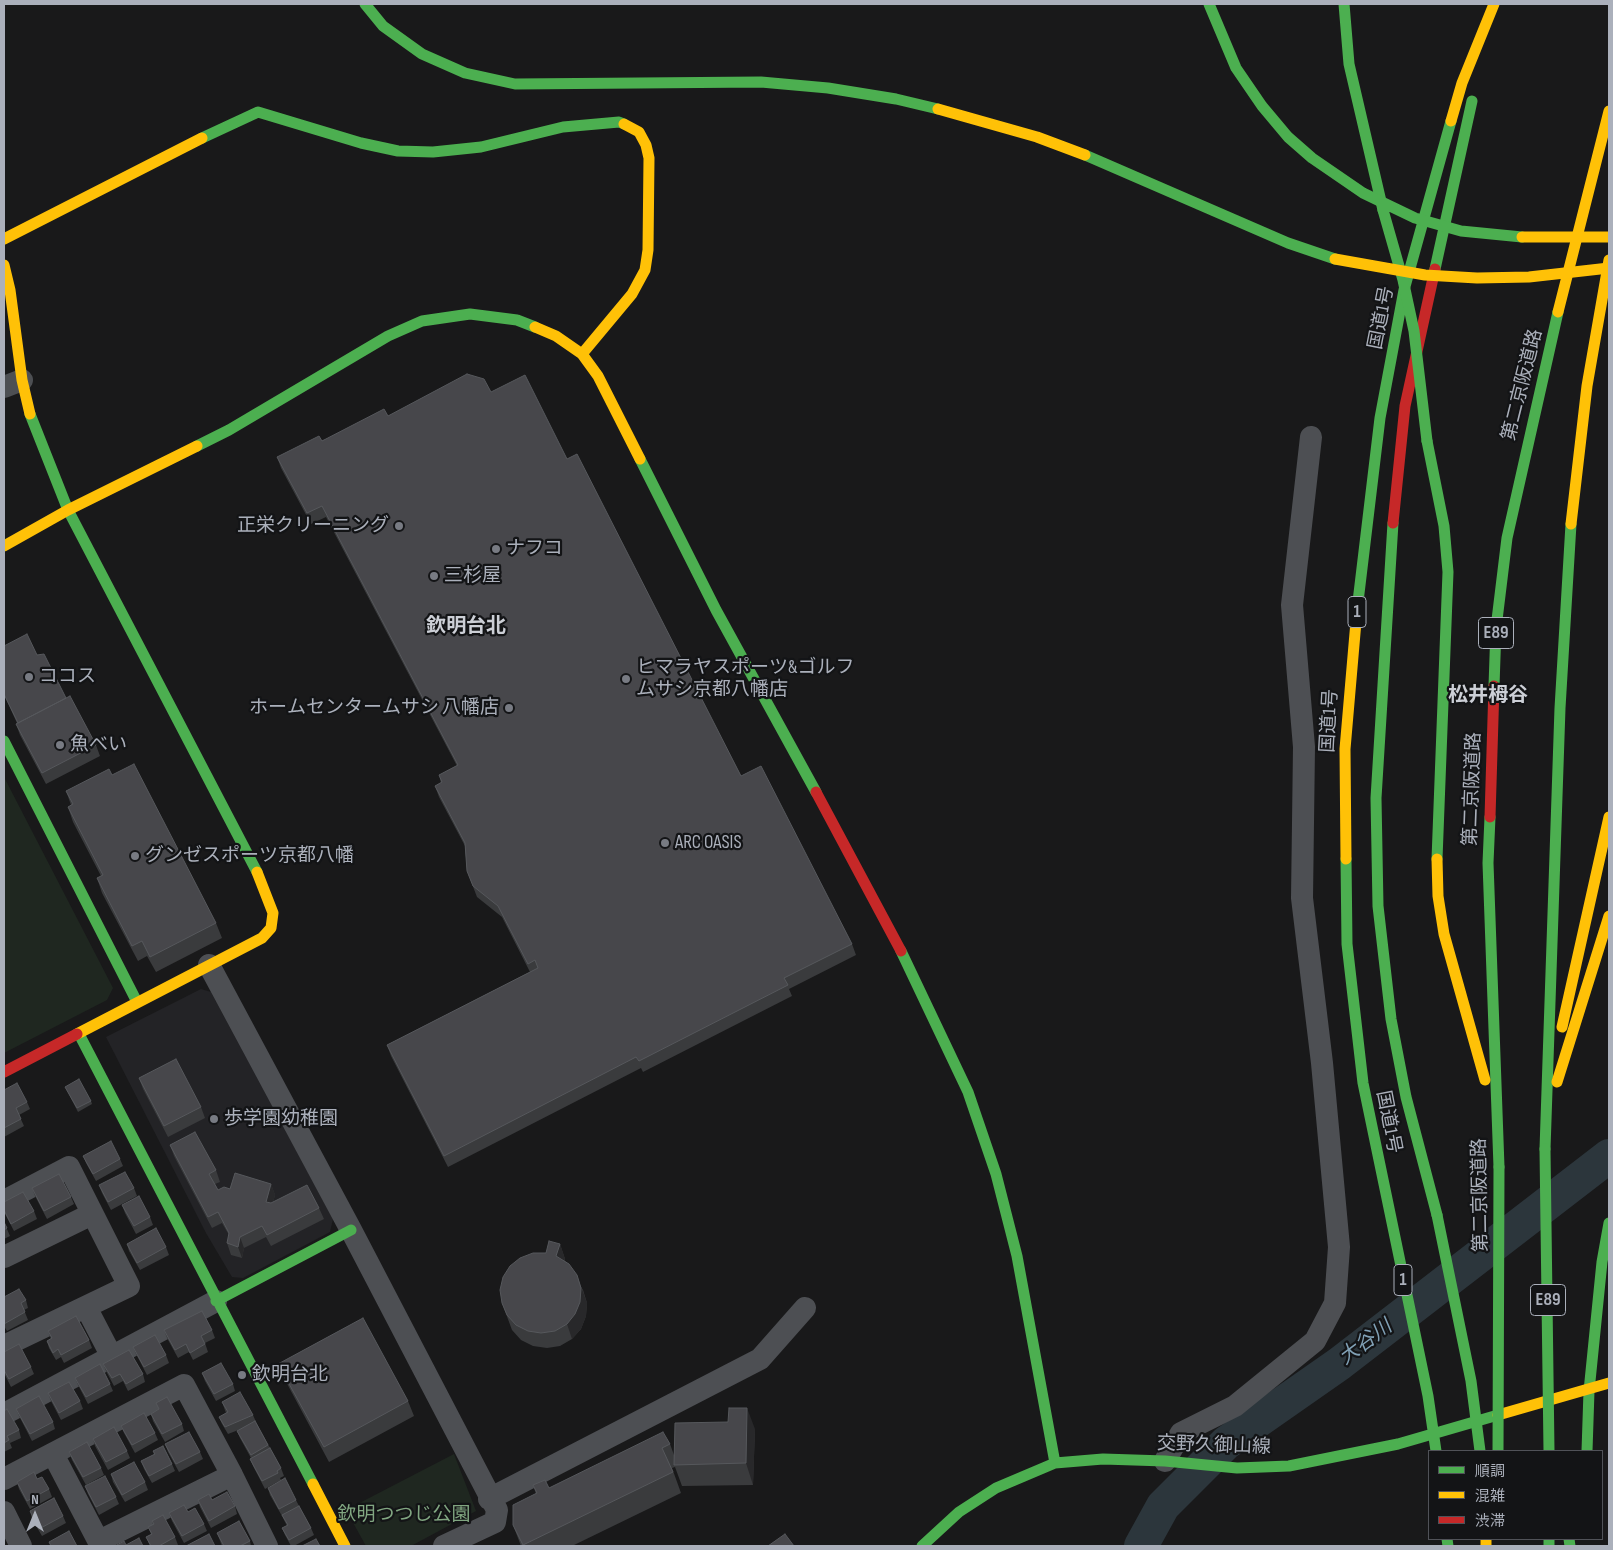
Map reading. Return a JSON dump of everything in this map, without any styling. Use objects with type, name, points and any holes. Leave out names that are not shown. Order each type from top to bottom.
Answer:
[{"type":"main road","points":[[365,4],[383,26],[422,54],[465,73],[515,84],[693,81],[761,82],[828,88],[896,99],[968,116],[1037,137],[1109,164],[1288,243],[1335,259],[1425,275],[1477,278],[1529,277],[1609,268]]},
{"type":"main road","points":[[1209,4],[1236,68],[1262,106],[1288,137],[1312,158],[1363,193],[1415,218],[1461,231],[1522,237],[1609,237]]},
{"type":"main road","points":[[1344,4],[1350,64],[1383,210],[1403,280],[1414,331],[1427,441],[1444,526],[1448,572],[1436,846],[1438,896],[1444,934],[1490,1098],[1498,1136]]},
{"type":"main road","name":"国道1号","points":[[1436,1450],[1416,1339],[1363,1083],[1348,944],[1345,749],[1352,656],[1380,418],[1404,290],[1462,83],[1494,4]]},
{"type":"main road","points":[[1478,74],[1490,16]]},
{"type":"main road","points":[[1474,94],[1405,406],[1390,552],[1376,798],[1378,906],[1391,1019],[1406,1097],[1437,1215],[1472,1381],[1480,1450]]},
{"type":"main road","points":[[4,240],[244,117],[258,112],[361,143],[398,151],[433,152],[481,147],[563,127],[619,122],[639,132],[646,145],[649,158],[648,250],[645,270],[632,294],[582,354]]},
{"type":"main road","name":"第二京阪道路","points":[[1498,1450],[1499,1167],[1488,863],[1496,628],[1507,538],[1524,458],[1582,211],[1609,112]]},
{"type":"main road","name":"E89","points":[[1548,1450],[1546,1148],[1560,708],[1567,577],[1575,480],[1587,386],[1609,260]]},
{"type":"main road","points":[[4,265],[10,290],[13,384],[68,510],[264,886],[274,913],[271,928],[262,938],[4,1072]]},
{"type":"main road","points":[[4,546],[68,510],[229,430],[388,336],[422,321],[470,314],[517,320],[556,336],[582,354],[598,376],[716,610],[887,921],[968,1092],[996,1174],[1017,1256],[1055,1463]]},
{"type":"main road","points":[[4,741],[137,1002]]},
{"type":"main road","points":[[1549,1057],[1563,1023],[1609,817]]},
{"type":"main road","points":[[1547,1100],[1560,1076],[1609,916]]},
{"type":"main road","points":[[79,1034],[133,1134],[216,1301],[345,1546]]},
{"type":"main road","points":[[1587,1450],[1589,1391],[1602,1262],[1609,1223]]},
{"type":"main road","points":[[216,1301],[351,1230]]},
{"type":"main road","points":[[1548,1308],[1561,1450]]},
{"type":"main road","name":"交野久御山線","points":[[922,1546],[958,1512],[996,1488],[1055,1463],[1103,1459],[1172,1462],[1222,1467],[1290,1466],[1398,1444],[1589,1391],[1609,1383]]},
{"type":"street","points":[[1172,1462],[1181,1433],[1235,1406],[1315,1341],[1335,1303],[1338,1238],[1322,1063],[1302,898],[1304,747],[1292,605],[1311,437]]},
{"type":"street","points":[[209,965],[351,1230],[489,1499],[497,1510],[495,1522],[444,1546]]},
{"type":"street","points":[[4,1201],[69,1167],[129,1286],[4,1346]]},
{"type":"street","points":[[4,1257],[92,1214]]},
{"type":"street","points":[[4,1414],[216,1301]]},
{"type":"street","points":[[86,1307],[112,1357]]},
{"type":"street","points":[[489,1499],[760,1359],[806,1308]]},
{"type":"street","points":[[4,1480],[184,1385],[267,1546]]},
{"type":"street","points":[[53,1454],[100,1544],[232,1475]]},
{"type":"street","points":[[4,1512],[21,1546]]},
{"type":"shaded area","name":"歩学園幼稚園","points":[[201,989],[211,992],[333,1219],[330,1232],[243,1278],[232,1277],[206,1233],[106,1037]]},
{"type":"green space","points":[[4,777],[113,988],[107,1000],[4,1053]]},
{"type":"green space","name":"欽明つつじ公園","points":[[454,1454],[476,1511],[411,1546],[366,1546],[346,1510]]},
{"type":"building","points":[[467,374],[484,379],[491,392],[525,375],[567,459],[577,454],[741,776],[761,766],[852,944],[784,978],[788,985],[639,1061],[636,1057],[444,1156],[387,1045],[538,968],[535,960],[528,964],[498,906],[473,886],[467,871],[465,843],[435,786],[442,782],[439,775],[458,765],[322,506],[307,513],[277,457],[319,436],[322,441],[384,409],[388,416]]},
{"type":"building","name":"ココス","points":[[27,634],[37,655],[44,654],[66,698],[18,723],[4,694],[4,646]]},
{"type":"building","name":"魚べい","points":[[70,696],[96,745],[42,773],[16,724]]},
{"type":"building","name":"グンゼスポーツ京都八幡","points":[[134,764],[216,923],[150,957],[142,941],[132,946],[97,878],[103,875],[68,807],[73,804],[66,791],[109,769],[112,775]]},
{"type":"building","points":[[176,1059],[201,1107],[164,1126],[139,1078]]},
{"type":"building","points":[[79,1079],[91,1101],[77,1108],[65,1087]]},
{"type":"building","points":[[17,1083],[27,1102],[16,1108],[21,1119],[4,1128],[4,1090]]},
{"type":"building","points":[[195,1132],[216,1170],[209,1174],[218,1190],[224,1187],[230,1189],[235,1173],[271,1184],[266,1202],[271,1203],[307,1185],[319,1208],[267,1235],[262,1226],[240,1237],[238,1247],[227,1243],[229,1233],[218,1212],[208,1217],[170,1145]]},
{"type":"building","points":[[111,1141],[120,1159],[93,1174],[83,1156]]},
{"type":"building","points":[[125,1172],[134,1188],[108,1202],[99,1185]]},
{"type":"building","points":[[59,1174],[71,1197],[44,1211],[32,1188]]},
{"type":"building","points":[[23,1192],[34,1211],[11,1224],[4,1210],[4,1202]]},
{"type":"building","points":[[139,1196],[150,1217],[134,1226],[122,1205]]},
{"type":"building","points":[[156,1228],[166,1247],[137,1263],[127,1244]]},
{"type":"building","points":[[549,1241],[560,1244],[556,1256],[569,1264],[577,1275],[581,1288],[580,1302],[575,1314],[567,1324],[555,1331],[541,1333],[528,1331],[516,1325],[507,1315],[502,1303],[500,1290],[503,1277],[510,1266],[520,1258],[533,1253],[546,1253]]},
{"type":"building","points":[[19,1289],[26,1300],[21,1303],[25,1312],[4,1324],[4,1297]]},
{"type":"building","points":[[202,1311],[212,1330],[201,1336],[205,1344],[190,1353],[186,1344],[175,1350],[164,1330]]},
{"type":"building","points":[[76,1316],[89,1340],[61,1355],[58,1349],[53,1353],[47,1341],[52,1338],[48,1331]]},
{"type":"building","points":[[363,1318],[408,1401],[324,1447],[278,1364]]},
{"type":"building","points":[[155,1335],[166,1355],[144,1367],[133,1347]]},
{"type":"building","points":[[19,1344],[31,1367],[9,1379],[4,1370],[4,1352]]},
{"type":"building","points":[[129,1350],[143,1374],[126,1384],[120,1374],[112,1378],[103,1364]]},
{"type":"building","points":[[221,1363],[233,1384],[214,1394],[202,1373]]},
{"type":"building","points":[[100,1364],[110,1384],[86,1397],[75,1378]]},
{"type":"building","points":[[69,1382],[80,1401],[59,1413],[48,1393]]},
{"type":"building","points":[[240,1392],[253,1415],[225,1427],[219,1417],[228,1412],[222,1402]]},
{"type":"building","points":[[39,1396],[53,1422],[30,1434],[16,1409]]},
{"type":"building","points":[[167,1397],[182,1424],[162,1434],[151,1414],[159,1409],[156,1403]]},
{"type":"building","points":[[729,1408],[747,1408],[746,1463],[674,1465],[675,1423],[728,1422]]},
{"type":"building","points":[[7,1409],[19,1430],[7,1436],[9,1440],[4,1443],[4,1411]]},
{"type":"building","points":[[144,1413],[155,1433],[132,1445],[121,1426]]},
{"type":"building","points":[[255,1421],[268,1445],[251,1455],[237,1431]]},
{"type":"building","points":[[114,1427],[127,1451],[106,1462],[93,1439]]},
{"type":"building","points":[[189,1432],[200,1452],[176,1464],[165,1444]]},
{"type":"building","points":[[663,1432],[670,1444],[662,1448],[673,1472],[523,1545],[513,1525],[513,1505],[537,1493],[533,1485],[545,1480],[549,1488]]},
{"type":"building","points":[[87,1442],[101,1468],[83,1477],[69,1452]]},
{"type":"building","points":[[163,1446],[172,1464],[149,1476],[141,1461],[155,1454],[153,1451]]},
{"type":"building","points":[[270,1448],[281,1468],[277,1471],[278,1473],[262,1481],[250,1459]]},
{"type":"building","points":[[134,1462],[145,1482],[122,1495],[111,1474]]},
{"type":"building","points":[[34,1472],[37,1479],[42,1477],[49,1489],[27,1501],[17,1482]]},
{"type":"building","points":[[105,1476],[116,1497],[96,1507],[85,1486]]},
{"type":"building","points":[[285,1478],[296,1500],[279,1509],[268,1488]]},
{"type":"building","points":[[227,1492],[235,1506],[209,1521],[198,1500],[209,1494],[212,1500]]},
{"type":"building","points":[[54,1498],[63,1516],[39,1529],[30,1511]]},
{"type":"building","points":[[184,1505],[188,1512],[195,1508],[204,1524],[182,1536],[169,1513]]},
{"type":"building","points":[[299,1506],[311,1528],[289,1540],[282,1528],[288,1525],[282,1515]]},
{"type":"building","points":[[163,1515],[175,1537],[159,1546],[151,1546],[146,1537],[152,1534],[148,1527],[154,1524],[152,1521]]},
{"type":"building","points":[[239,1521],[250,1541],[240,1546],[224,1546],[217,1533]]},
{"type":"building","points":[[69,1531],[77,1546],[51,1546],[49,1542]]},
{"type":"building","points":[[209,1534],[215,1546],[186,1546]]},
{"type":"building","points":[[785,1534],[794,1546],[768,1546]]},
{"type":"building","points":[[139,1538],[143,1546],[115,1546],[124,1541],[126,1545]]},
{"type":"building","points":[[316,1539],[320,1546],[302,1546]]},
{"type":"waterway","name":"大谷川","points":[[1141,1546],[1163,1506],[1226,1443],[1339,1364],[1609,1156]]},
{"type":"traffic: fast","points":[[365,4],[383,26],[422,54],[465,73],[515,84],[761,82],[828,88],[896,99],[938,109]]},
{"type":"traffic: fast","points":[[1209,4],[1236,68],[1262,106],[1288,137],[1312,158],[1363,193],[1415,218],[1461,231],[1522,237]]},
{"type":"traffic: fast","points":[[1344,4],[1349,64],[1383,210]]},
{"type":"traffic: fast","points":[[1435,269],[1472,101]]},
{"type":"traffic: fast","points":[[202,138],[258,112],[361,143],[398,151],[433,152],[481,147],[563,127],[619,122],[624,124]]},
{"type":"traffic: fast","points":[[1357,610],[1380,418],[1404,290],[1451,121]]},
{"type":"traffic: fast","points":[[1085,155],[1288,243],[1335,259]]},
{"type":"traffic: fast","points":[[1383,210],[1403,280],[1414,331],[1427,441]]},
{"type":"traffic: fast","points":[[1494,686],[1496,628],[1507,538],[1558,312]]},
{"type":"traffic: fast","points":[[197,446],[229,430],[388,336],[422,321],[470,314],[517,320],[535,327]]},
{"type":"traffic: fast","points":[[30,414],[68,510],[257,872]]},
{"type":"traffic: fast","points":[[1427,441],[1444,526],[1448,572],[1437,859]]},
{"type":"traffic: fast","points":[[640,459],[716,610],[816,792]]},
{"type":"traffic: fast","points":[[1393,523],[1376,798],[1378,906],[1391,1019],[1406,1097],[1437,1215]]},
{"type":"traffic: fast","points":[[1545,1149],[1560,708],[1571,524]]},
{"type":"traffic: fast","points":[[4,741],[137,1002]]},
{"type":"traffic: fast","points":[[1490,817],[1488,863],[1499,1167]]},
{"type":"traffic: fast","points":[[1346,859],[1347,944],[1363,1083],[1428,1396],[1436,1450]]},
{"type":"traffic: fast","points":[[901,951],[968,1092],[996,1174],[1017,1256],[1055,1463]]},
{"type":"traffic: fast","points":[[79,1034],[313,1484]]},
{"type":"traffic: fast","points":[[1545,1149],[1549,1450]]},
{"type":"traffic: fast","points":[[1498,1450],[1499,1167]]},
{"type":"traffic: fast","points":[[1437,1215],[1471,1381],[1480,1450]]},
{"type":"traffic: fast","points":[[1587,1450],[1589,1391],[1602,1262],[1609,1223]]},
{"type":"traffic: fast","points":[[216,1301],[351,1230]]},
{"type":"traffic: fast","points":[[922,1546],[959,1512],[996,1488],[1055,1463],[1103,1459],[1165,1461],[1237,1468],[1289,1466],[1398,1444],[1498,1415]]},
{"type":"traffic: fast","points":[[1447,1540],[1448,1546]]},
{"type":"traffic: fast","points":[[1549,1540],[1549,1546]]},
{"type":"traffic: fast","points":[[1569,1540],[1570,1546]]},
{"type":"traffic: slow","points":[[1451,121],[1462,83],[1494,4]]},
{"type":"traffic: slow","points":[[938,109],[1037,137],[1085,155]]},
{"type":"traffic: slow","points":[[1558,312],[1609,111]]},
{"type":"traffic: slow","points":[[582,354],[632,294],[645,270],[648,250],[649,158],[646,145],[639,132],[624,124]]},
{"type":"traffic: slow","points":[[4,239],[202,138]]},
{"type":"traffic: slow","points":[[1522,237],[1609,237]]},
{"type":"traffic: slow","points":[[1335,259],[1425,275],[1477,278],[1529,277],[1609,268]]},
{"type":"traffic: slow","points":[[1571,524],[1587,386],[1609,260]]},
{"type":"traffic: slow","points":[[4,265],[10,290],[22,380],[30,414]]},
{"type":"traffic: slow","points":[[535,327],[556,336],[582,354],[598,376],[640,459]]},
{"type":"traffic: slow","points":[[4,546],[68,510],[197,446]]},
{"type":"traffic: slow","points":[[1346,859],[1345,749],[1357,610]]},
{"type":"traffic: slow","points":[[1562,1027],[1609,817]]},
{"type":"traffic: slow","points":[[1437,859],[1438,896],[1444,934],[1485,1080]]},
{"type":"traffic: slow","points":[[77,1034],[262,938],[271,928],[273,913],[257,872]]},
{"type":"traffic: slow","points":[[1557,1082],[1609,916]]},
{"type":"traffic: slow","points":[[1498,1415],[1609,1383]]},
{"type":"traffic: slow","points":[[313,1484],[345,1546]]},
{"type":"traffic: slow","points":[[1486,1540],[1486,1546]]},
{"type":"traffic: jam","points":[[1393,523],[1405,406],[1435,269]]},
{"type":"traffic: jam","points":[[1490,817],[1494,686]]},
{"type":"traffic: jam","points":[[816,792],[901,951]]},
{"type":"traffic: jam","points":[[4,1072],[77,1034]]},
{"type":"place","name":"正栄クリーニング","points":[[399,526]]},
{"type":"place","name":"ナフコ","points":[[496,549]]},
{"type":"place","name":"三杉屋","points":[[434,576]]},
{"type":"place","name":"ココス","points":[[29,677]]},
{"type":"place","name":"ヒマラヤスポーツ&ゴルフ ムサシ京都八幡店","points":[[626,679]]},
{"type":"place","name":"ホームセンタームサシ 八幡店","points":[[509,708]]},
{"type":"place","name":"魚べい","points":[[60,745]]},
{"type":"place","name":"ARC OASIS","points":[[665,843]]},
{"type":"place","name":"グンゼスポーツ京都八幡","points":[[135,856]]},
{"type":"place","name":"歩学園幼稚園","points":[[214,1119]]},
{"type":"place","name":"欽明台北","points":[[242,1375]]},
{"type":"district","name":"欽明台北","points":[[466,627]]},
{"type":"district","name":"松井栂谷","points":[[1488,696]]}]
